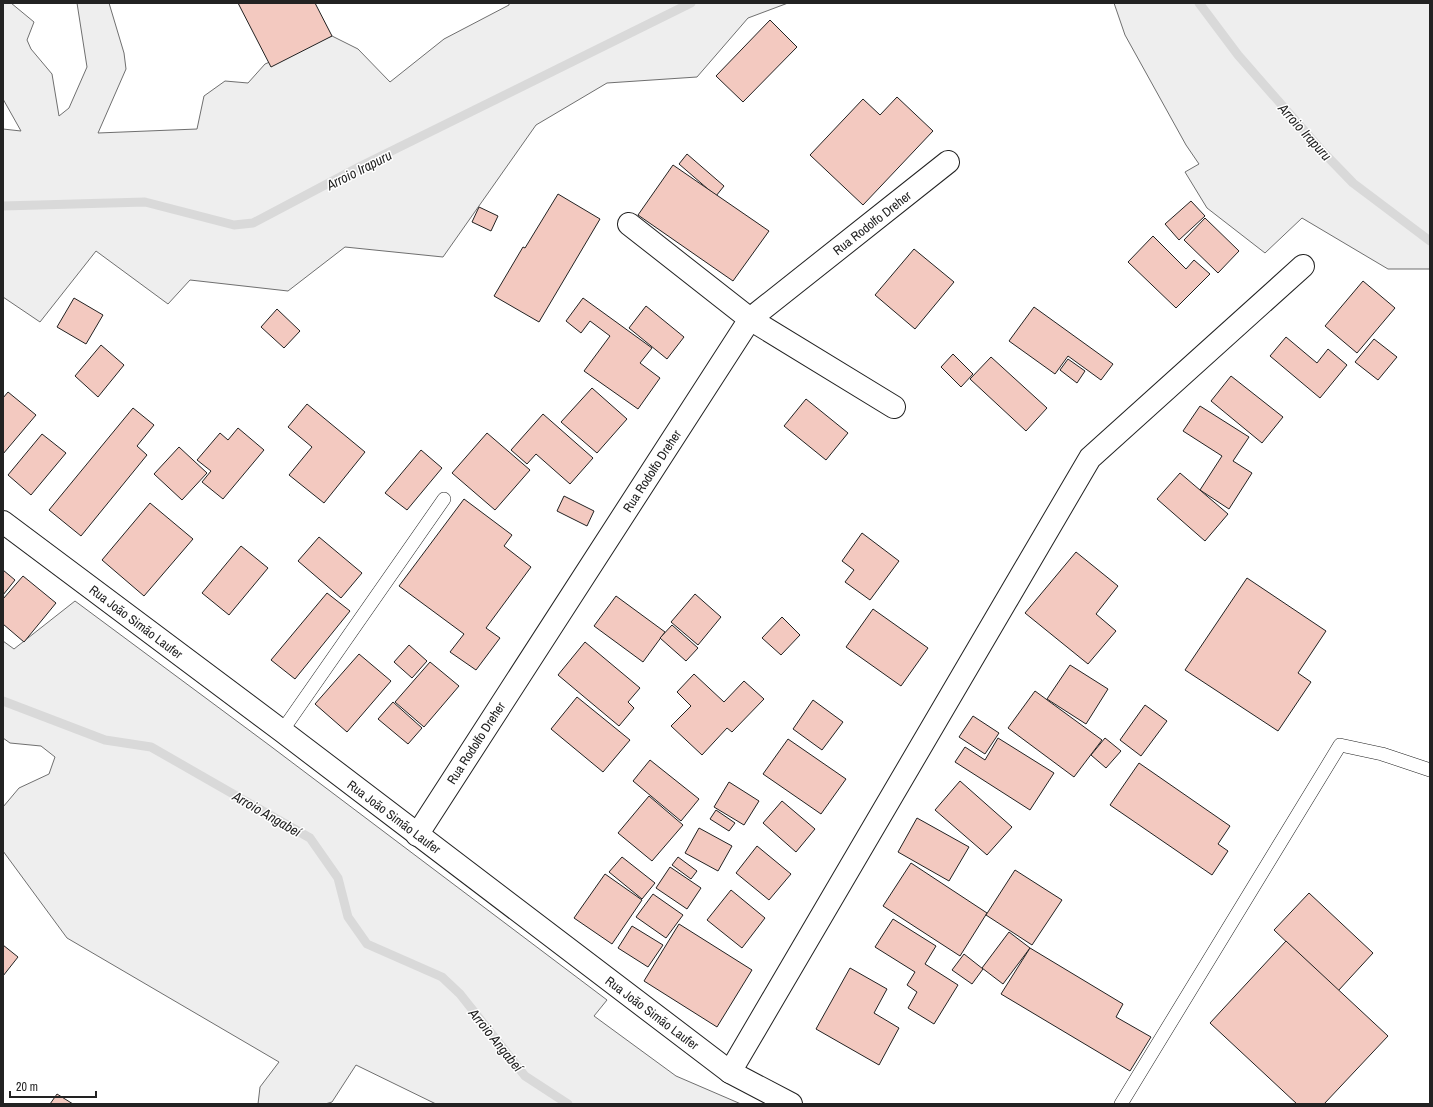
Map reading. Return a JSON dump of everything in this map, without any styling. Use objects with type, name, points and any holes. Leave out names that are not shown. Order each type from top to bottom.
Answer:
[{"type":"street","name":"Rua Rodolfo Dreher","points":[[417,835],[750,319],[948,162]]},
{"type":"street","points":[[629,224],[750,319],[894,407]]},
{"type":"street","points":[[730,1072],[1090,458],[1303,266]]},
{"type":"street","name":"Rua João Simão Laufer","points":[[3,522],[282,731],[730,1072],[791,1104]]},
{"type":"lane","points":[[282,731],[444,499]]},
{"type":"lane","points":[[1121,1104],[1340,745],[1382,754],[1430,770]]},
{"type":"shaded area","points":[[3,3],[11,3],[34,22],[27,40],[31,49],[52,74],[59,116],[69,108],[87,67],[77,3],[109,3],[124,53],[126,69],[98,133],[197,129],[204,96],[225,81],[248,83],[265,64],[332,36],[358,49],[390,82],[444,39],[509,5],[509,3],[788,3],[748,18],[697,77],[607,83],[536,125],[443,257],[345,247],[288,291],[190,280],[168,304],[96,251],[40,322],[3,297],[3,129],[21,131],[3,99]]},
{"type":"shaded area","points":[[1114,3],[1430,3],[1430,269],[1388,269],[1302,218],[1265,253],[1207,208],[1185,172],[1199,164],[1186,145],[1125,35]]},
{"type":"shaded area","points":[[75,601],[607,1000],[594,1016],[676,1076],[741,1104],[436,1104],[356,1065],[332,1102],[325,1104],[258,1104],[260,1087],[279,1062],[67,938],[3,851],[3,807],[19,788],[49,774],[55,757],[41,746],[10,743],[3,738],[3,641],[14,649]]},
{"type":"building","points":[[238,3],[315,3],[332,36],[271,67]]},
{"type":"building","points":[[770,20],[797,47],[743,102],[716,76]]},
{"type":"building","points":[[897,97],[933,131],[863,205],[810,155],[863,99],[880,115]]},
{"type":"building","points":[[687,154],[724,186],[716,196],[679,164]]},
{"type":"building","points":[[673,165],[769,231],[733,281],[638,215]]},
{"type":"building","points":[[558,194],[600,219],[539,322],[494,296],[523,247],[525,248]]},
{"type":"building","points":[[1191,201],[1205,216],[1179,240],[1165,224]]},
{"type":"building","points":[[479,207],[498,216],[491,231],[472,222]]},
{"type":"building","points":[[1205,218],[1239,251],[1218,273],[1184,240]]},
{"type":"building","points":[[1153,236],[1186,269],[1194,260],[1210,274],[1176,308],[1128,262]]},
{"type":"building","points":[[914,249],[954,282],[915,329],[875,295]]},
{"type":"building","points":[[1363,281],[1395,308],[1357,353],[1325,326]]},
{"type":"building","points":[[74,298],[103,315],[86,344],[57,327]]},
{"type":"building","points":[[583,298],[652,348],[640,363],[660,378],[638,409],[584,371],[610,336],[590,321],[581,333],[566,321]]},
{"type":"building","points":[[646,306],[684,337],[667,359],[629,328]]},
{"type":"building","points":[[1034,307],[1113,364],[1101,380],[1068,356],[1055,374],[1009,341]]},
{"type":"building","points":[[277,309],[300,331],[284,348],[261,327]]},
{"type":"building","points":[[1286,337],[1317,363],[1328,349],[1347,365],[1320,398],[1270,356]]},
{"type":"building","points":[[1374,339],[1397,357],[1378,380],[1355,362]]},
{"type":"building","points":[[101,345],[124,365],[98,397],[75,376]]},
{"type":"building","points":[[953,354],[973,374],[961,387],[941,367]]},
{"type":"building","points":[[991,357],[1047,408],[1026,431],[970,379]]},
{"type":"building","points":[[1068,359],[1085,371],[1077,383],[1060,370]]},
{"type":"building","points":[[1231,376],[1283,417],[1262,443],[1211,401]]},
{"type":"building","points":[[592,388],[627,419],[597,453],[561,422]]},
{"type":"building","points":[[8,392],[36,415],[3,454],[3,398]]},
{"type":"building","points":[[806,399],[848,433],[826,460],[784,426]]},
{"type":"building","points":[[307,404],[365,452],[324,503],[289,475],[312,447],[288,427]]},
{"type":"building","points":[[1200,406],[1249,437],[1233,461],[1252,473],[1229,509],[1200,490],[1222,456],[1183,431]]},
{"type":"building","points":[[133,408],[154,425],[137,446],[147,455],[81,536],[49,510]]},
{"type":"building","points":[[543,414],[593,458],[570,484],[536,454],[527,464],[511,450]]},
{"type":"building","points":[[238,428],[264,450],[223,499],[202,482],[211,471],[197,460],[220,433],[228,440]]},
{"type":"building","points":[[487,433],[530,470],[495,510],[452,473]]},
{"type":"building","points":[[42,434],[66,453],[31,495],[8,475]]},
{"type":"building","points":[[179,447],[207,473],[182,500],[154,474]]},
{"type":"building","points":[[421,450],[442,468],[407,510],[385,493]]},
{"type":"building","points":[[1180,473],[1228,514],[1205,541],[1157,499]]},
{"type":"building","points":[[564,496],[594,511],[587,526],[557,511]]},
{"type":"building","points":[[464,499],[512,535],[504,546],[531,567],[486,628],[500,638],[476,670],[450,652],[464,634],[399,586]]},
{"type":"building","points":[[150,503],[193,539],[144,596],[102,560]]},
{"type":"building","points":[[862,533],[899,561],[870,600],[845,582],[854,570],[842,561]]},
{"type":"building","points":[[319,537],[362,573],[341,598],[298,561]]},
{"type":"building","points":[[241,546],[268,568],[229,615],[202,593]]},
{"type":"building","points":[[1076,552],[1118,586],[1096,614],[1116,631],[1088,664],[1025,613]]},
{"type":"building","points":[[3,570],[15,580],[3,595]]},
{"type":"building","points":[[23,576],[56,603],[24,642],[3,624],[3,599]]},
{"type":"building","points":[[1247,578],[1326,631],[1298,673],[1311,682],[1278,731],[1185,670]]},
{"type":"building","points":[[327,593],[350,611],[295,679],[271,660]]},
{"type":"building","points":[[695,594],[721,617],[698,645],[671,622]]},
{"type":"building","points":[[616,596],[665,632],[643,662],[594,626]]},
{"type":"building","points":[[873,609],[928,648],[901,686],[846,647]]},
{"type":"building","points":[[782,617],[800,635],[781,655],[762,638]]},
{"type":"building","points":[[672,625],[698,648],[686,661],[660,638]]},
{"type":"building","points":[[585,642],[640,688],[628,702],[634,708],[619,726],[558,675]]},
{"type":"building","points":[[409,645],[427,661],[412,678],[394,662]]},
{"type":"building","points":[[359,654],[391,681],[347,732],[315,704]]},
{"type":"building","points":[[430,662],[459,686],[424,727],[395,702]]},
{"type":"building","points":[[1070,665],[1108,689],[1086,724],[1047,699]]},
{"type":"building","points":[[694,674],[724,702],[744,681],[764,699],[732,732],[727,728],[702,755],[671,726],[691,706],[677,692]]},
{"type":"building","points":[[1035,691],[1102,740],[1074,777],[1008,728]]},
{"type":"building","points":[[577,697],[630,740],[603,772],[551,729]]},
{"type":"building","points":[[813,700],[843,722],[822,750],[793,729]]},
{"type":"building","points":[[393,702],[422,728],[408,744],[378,719]]},
{"type":"building","points":[[1145,705],[1167,721],[1141,756],[1120,740]]},
{"type":"building","points":[[973,716],[999,733],[985,754],[959,737]]},
{"type":"building","points":[[998,738],[1054,773],[1030,810],[955,762],[965,747],[985,760]]},
{"type":"building","points":[[1105,738],[1121,751],[1106,768],[1091,755]]},
{"type":"building","points":[[788,739],[846,779],[821,814],[763,774]]},
{"type":"building","points":[[650,760],[699,799],[681,821],[633,781]]},
{"type":"building","points":[[1139,763],[1230,826],[1218,844],[1228,851],[1212,875],[1110,805]]},
{"type":"building","points":[[960,781],[1012,827],[987,855],[935,810]]},
{"type":"building","points":[[729,782],[759,801],[744,825],[714,807]]},
{"type":"building","points":[[649,796],[683,825],[652,861],[618,833]]},
{"type":"building","points":[[782,801],[815,829],[796,852],[763,823]]},
{"type":"building","points":[[716,810],[735,823],[729,831],[710,819]]},
{"type":"building","points":[[917,818],[969,847],[949,881],[898,852]]},
{"type":"building","points":[[699,828],[732,846],[718,871],[685,853]]},
{"type":"building","points":[[757,846],[791,874],[769,900],[736,873]]},
{"type":"building","points":[[622,857],[655,883],[642,899],[609,872]]},
{"type":"building","points":[[678,857],[697,871],[691,879],[672,865]]},
{"type":"building","points":[[911,863],[987,913],[960,956],[883,906]]},
{"type":"building","points":[[670,867],[701,888],[687,909],[656,888]]},
{"type":"building","points":[[1015,870],[1062,900],[1032,945],[986,915]]},
{"type":"building","points":[[605,874],[642,900],[612,944],[574,918]]},
{"type":"building","points":[[731,890],[765,918],[742,948],[707,920]]},
{"type":"building","points":[[1309,893],[1373,953],[1338,991],[1274,930]]},
{"type":"building","points":[[653,894],[683,915],[666,938],[636,917]]},
{"type":"building","points":[[893,919],[936,946],[925,964],[958,985],[934,1024],[908,1008],[917,992],[907,985],[915,972],[875,947]]},
{"type":"building","points":[[679,924],[752,970],[717,1027],[644,981]]},
{"type":"building","points":[[632,926],[663,945],[648,967],[618,948]]},
{"type":"building","points":[[1009,932],[1030,948],[1003,984],[982,968]]},
{"type":"building","points":[[1286,941],[1388,1036],[1324,1104],[1297,1104],[1210,1023]]},
{"type":"building","points":[[3,945],[18,957],[3,976]]},
{"type":"building","points":[[1030,948],[1123,1004],[1116,1017],[1151,1037],[1130,1071],[1001,994]]},
{"type":"building","points":[[964,954],[983,969],[972,984],[952,970]]},
{"type":"building","points":[[850,968],[887,989],[874,1013],[899,1028],[879,1065],[816,1029]]},
{"type":"building","points":[[57,1094],[73,1104],[50,1104]]},
{"type":"waterway","name":"Arroio Irapuru","points":[[3,206],[145,202],[234,225],[253,223],[359,167],[691,3]]},
{"type":"waterway","name":"Arroio Irapuru","points":[[1199,3],[1238,55],[1323,152],[1353,183],[1430,241]]},
{"type":"waterway","name":"Arroio Angabeí","points":[[3,701],[105,740],[151,747],[310,838],[338,878],[348,917],[367,944],[442,977],[460,994],[525,1076],[568,1104]]}]
